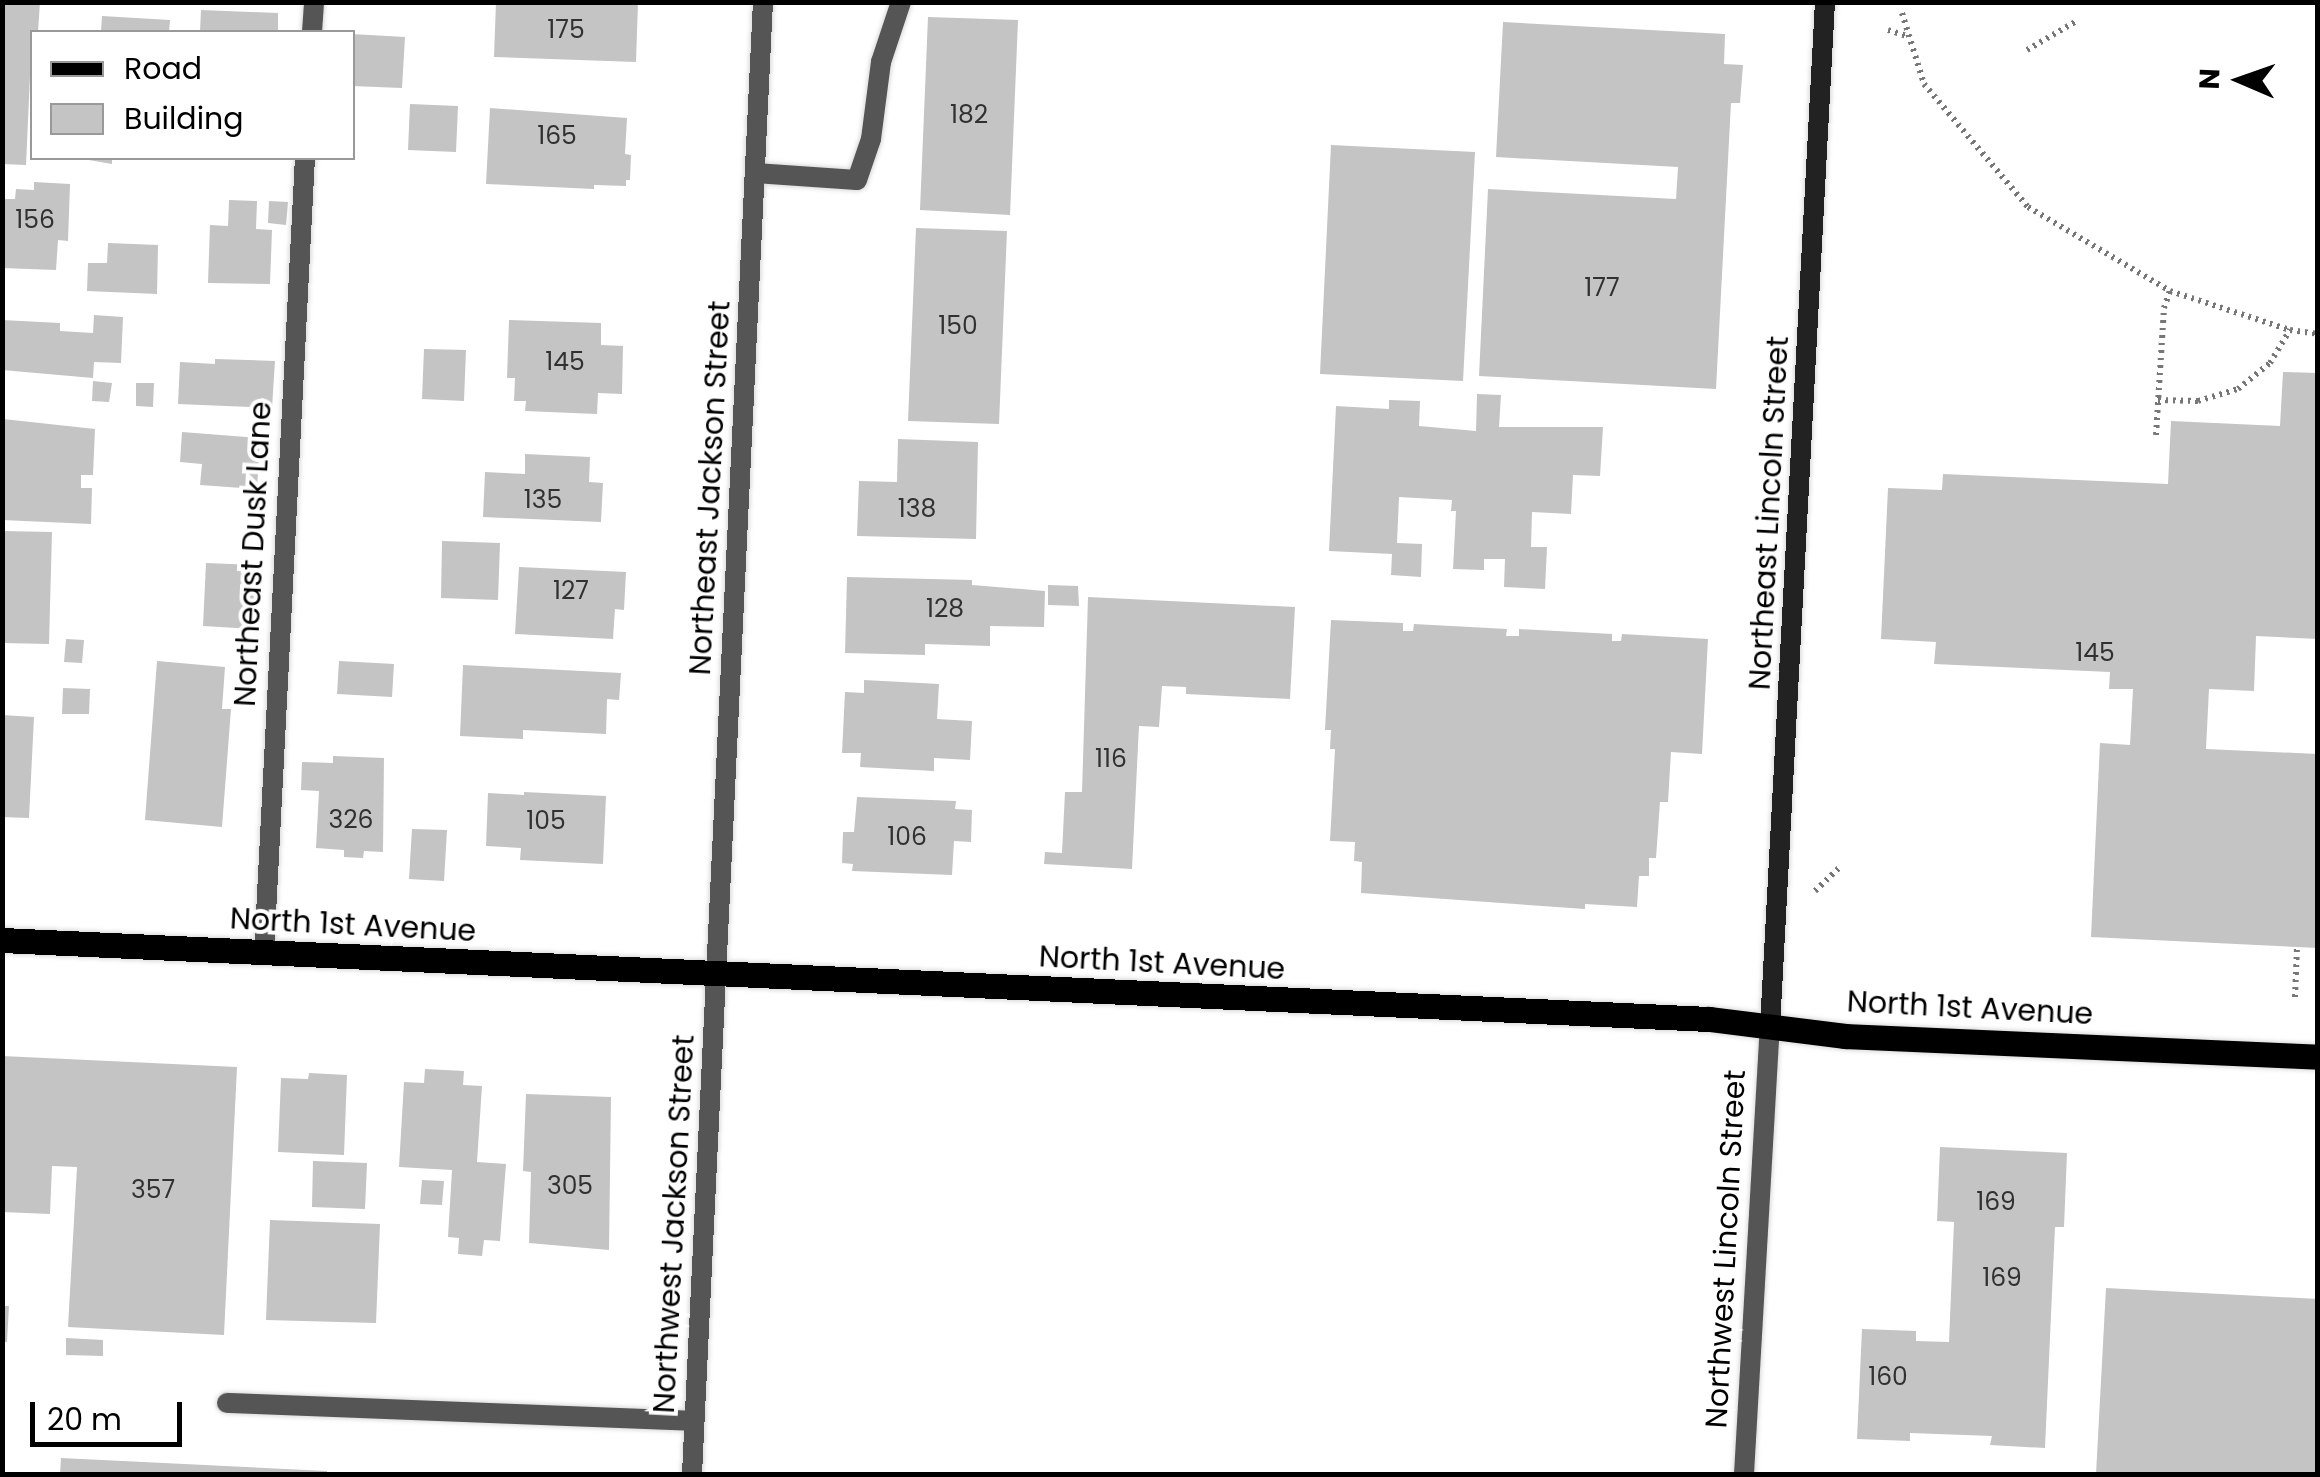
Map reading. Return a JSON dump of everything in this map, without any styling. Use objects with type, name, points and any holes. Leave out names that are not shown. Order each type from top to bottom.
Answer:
[{"type":"main road","name":"North 1st Avenue","points":[[2,940],[1709,1019],[1845,1036],[2318,1057]]},
{"type":"street","points":[[312,30],[314,2]]},
{"type":"street","name":"Northeast Jackson Street","points":[[716,976],[763,2]]},
{"type":"street","points":[[755,173],[857,180],[871,139],[882,62],[901,2]]},
{"type":"street","name":"Northeast Lincoln Street","points":[[1770,1027],[1825,2]]},
{"type":"street","name":"Northeast Dusk Lane","points":[[264,953],[305,160]]},
{"type":"street","name":"Northwest Jackson Street","points":[[692,1474],[716,976]]},
{"type":"street","name":"Northwest Lincoln Street","points":[[1744,1474],[1770,1027]]},
{"type":"street","points":[[227,1403],[694,1422]]},
{"type":"path","points":[[1902,13],[1924,84],[2028,207],[2170,290],[2290,330],[2318,334]]},
{"type":"path","points":[[2026,50],[2076,22]]},
{"type":"path","points":[[1888,30],[1908,36]]},
{"type":"path","points":[[2156,436],[2164,308],[2170,290]]},
{"type":"path","points":[[2158,400],[2198,402],[2238,389],[2270,363],[2290,330]]},
{"type":"path","points":[[1815,891],[1842,865]]},
{"type":"path","points":[[2294,997],[2297,947]]},
{"type":"building","points":[[2,2],[40,2],[38,30],[30,30],[26,165],[2,164]]},
{"type":"building","points":[[496,2],[638,2],[636,62],[494,57]]},
{"type":"building","points":[[201,10],[278,13],[278,30],[200,30]]},
{"type":"building","points":[[102,16],[170,20],[169,30],[101,30]]},
{"type":"building","points":[[928,17],[1018,20],[1010,215],[920,210]]},
{"type":"building","points":[[1503,22],[1725,34],[1724,64],[1743,65],[1740,103],[1731,103],[1716,389],[1479,376],[1488,189],[1676,199],[1678,167],[1496,157]]},
{"type":"building","points":[[355,34],[405,37],[402,88],[355,86]]},
{"type":"building","points":[[410,104],[458,106],[456,152],[408,150]]},
{"type":"building","points":[[490,108],[627,118],[625,154],[631,155],[630,180],[626,180],[626,186],[594,185],[594,189],[486,184]]},
{"type":"building","points":[[1331,145],[1475,152],[1463,381],[1320,374]]},
{"type":"building","points":[[34,182],[70,184],[68,241],[58,240],[56,270],[2,268],[2,199],[15,199],[16,189],[34,190]]},
{"type":"building","points":[[229,200],[257,201],[256,229],[272,230],[270,284],[208,283],[210,225],[228,226]]},
{"type":"building","points":[[269,201],[288,202],[286,225],[268,223]]},
{"type":"building","points":[[916,228],[1007,231],[999,424],[908,421]]},
{"type":"building","points":[[108,243],[158,245],[157,294],[87,291],[88,263],[107,263]]},
{"type":"building","points":[[94,315],[123,317],[121,363],[94,362],[93,378],[2,370],[2,320],[60,323],[60,331],[93,333]]},
{"type":"building","points":[[509,320],[601,323],[601,345],[623,346],[622,394],[598,393],[597,414],[525,411],[526,401],[514,401],[515,378],[507,378]]},
{"type":"building","points":[[424,349],[466,350],[464,401],[422,399]]},
{"type":"building","points":[[215,359],[275,361],[272,408],[178,404],[180,362],[215,364]]},
{"type":"building","points":[[2283,372],[2318,373],[2318,639],[2256,636],[2254,691],[2209,689],[2206,749],[2318,754],[2318,948],[2091,937],[2100,743],[2130,745],[2133,689],[2109,689],[2110,672],[1934,664],[1936,642],[1881,639],[1888,488],[1942,490],[1943,474],[2168,484],[2171,421],[2280,426]]},
{"type":"building","points":[[93,381],[112,383],[109,402],[92,401]]},
{"type":"building","points":[[136,383],[154,383],[153,407],[136,406]]},
{"type":"building","points":[[1477,394],[1501,395],[1499,427],[1603,427],[1600,476],[1573,475],[1571,514],[1532,512],[1531,547],[1547,547],[1545,589],[1504,587],[1505,559],[1484,559],[1484,570],[1453,569],[1456,511],[1451,511],[1452,500],[1399,497],[1397,543],[1422,544],[1421,577],[1391,575],[1392,554],[1329,551],[1336,406],[1389,409],[1389,400],[1420,401],[1419,426],[1476,431]]},
{"type":"building","points":[[3,419],[95,429],[93,475],[81,475],[81,488],[92,488],[91,524],[2,520]]},
{"type":"building","points":[[182,432],[260,438],[257,489],[200,485],[202,464],[180,462]]},
{"type":"building","points":[[898,439],[978,442],[976,539],[857,536],[859,481],[897,482]]},
{"type":"building","points":[[525,454],[590,457],[589,482],[603,483],[601,522],[483,517],[485,472],[525,474]]},
{"type":"building","points":[[2,531],[52,532],[49,644],[2,643]]},
{"type":"building","points":[[442,541],[500,543],[498,600],[441,598]]},
{"type":"building","points":[[206,563],[255,565],[253,629],[203,626]]},
{"type":"building","points":[[519,567],[626,572],[624,610],[615,609],[613,639],[515,634]]},
{"type":"building","points":[[847,577],[972,580],[972,585],[1045,591],[1044,627],[990,626],[990,646],[925,644],[925,655],[845,653]]},
{"type":"building","points":[[1048,585],[1078,586],[1079,606],[1048,605]]},
{"type":"building","points":[[1088,597],[1295,607],[1290,699],[1186,694],[1186,687],[1162,686],[1159,727],[1139,726],[1132,869],[1044,864],[1045,852],[1062,853],[1065,792],[1082,792]]},
{"type":"building","points":[[1331,620],[1403,623],[1403,631],[1413,631],[1414,624],[1507,629],[1506,636],[1519,636],[1519,629],[1612,634],[1612,641],[1621,641],[1622,634],[1708,639],[1702,754],[1671,752],[1668,802],[1660,802],[1656,858],[1649,858],[1649,876],[1639,876],[1637,907],[1585,904],[1585,909],[1361,893],[1362,862],[1354,861],[1355,842],[1330,841],[1335,749],[1330,749],[1331,730],[1325,730]]},
{"type":"building","points":[[66,639],[84,640],[82,663],[64,662]]},
{"type":"building","points":[[157,661],[225,667],[222,709],[231,709],[222,827],[145,820]]},
{"type":"building","points":[[339,661],[394,664],[392,697],[337,694]]},
{"type":"building","points":[[463,665],[621,673],[619,700],[607,699],[606,734],[523,730],[523,739],[460,736]]},
{"type":"building","points":[[864,680],[939,684],[937,719],[972,721],[970,760],[934,758],[934,771],[860,767],[861,753],[842,753],[845,692],[864,693]]},
{"type":"building","points":[[63,688],[90,689],[89,714],[62,714]]},
{"type":"building","points":[[2,715],[34,717],[29,818],[2,817]]},
{"type":"building","points":[[333,756],[384,758],[383,852],[364,851],[363,858],[344,857],[344,850],[316,848],[319,791],[301,790],[302,762],[333,763]]},
{"type":"building","points":[[488,793],[606,796],[603,864],[520,860],[521,848],[486,846]]},
{"type":"building","points":[[857,797],[956,801],[955,809],[972,810],[971,842],[954,841],[952,875],[852,871],[853,864],[842,863],[843,832],[854,832]]},
{"type":"building","points":[[412,829],[447,830],[444,881],[409,879]]},
{"type":"building","points":[[2,1056],[237,1067],[224,1335],[68,1327],[77,1167],[52,1166],[50,1214],[2,1212]]},
{"type":"building","points":[[425,1069],[464,1071],[463,1085],[482,1086],[477,1162],[506,1164],[500,1241],[484,1240],[482,1256],[458,1254],[459,1238],[448,1237],[452,1170],[399,1167],[404,1082],[424,1083]]},
{"type":"building","points":[[309,1073],[347,1075],[344,1155],[278,1152],[281,1078],[308,1079]]},
{"type":"building","points":[[526,1094],[611,1097],[609,1250],[529,1243],[531,1172],[523,1171]]},
{"type":"building","points":[[1940,1147],[2067,1153],[2064,1227],[2055,1227],[2045,1448],[1990,1445],[1992,1436],[1910,1433],[1910,1441],[1857,1439],[1862,1329],[1916,1331],[1916,1341],[1949,1342],[1954,1222],[1937,1221]]},
{"type":"building","points":[[313,1161],[367,1163],[365,1209],[312,1207]]},
{"type":"building","points":[[422,1180],[444,1181],[442,1205],[420,1204]]},
{"type":"building","points":[[270,1220],[380,1224],[376,1323],[266,1320]]},
{"type":"building","points":[[2106,1288],[2318,1299],[2318,1474],[2096,1474]]},
{"type":"building","points":[[2,1306],[9,1306],[7,1342],[2,1342]]},
{"type":"building","points":[[66,1338],[103,1340],[103,1356],[66,1355]]},
{"type":"building","points":[[61,1458],[327,1471],[327,1474],[60,1474]]}]
